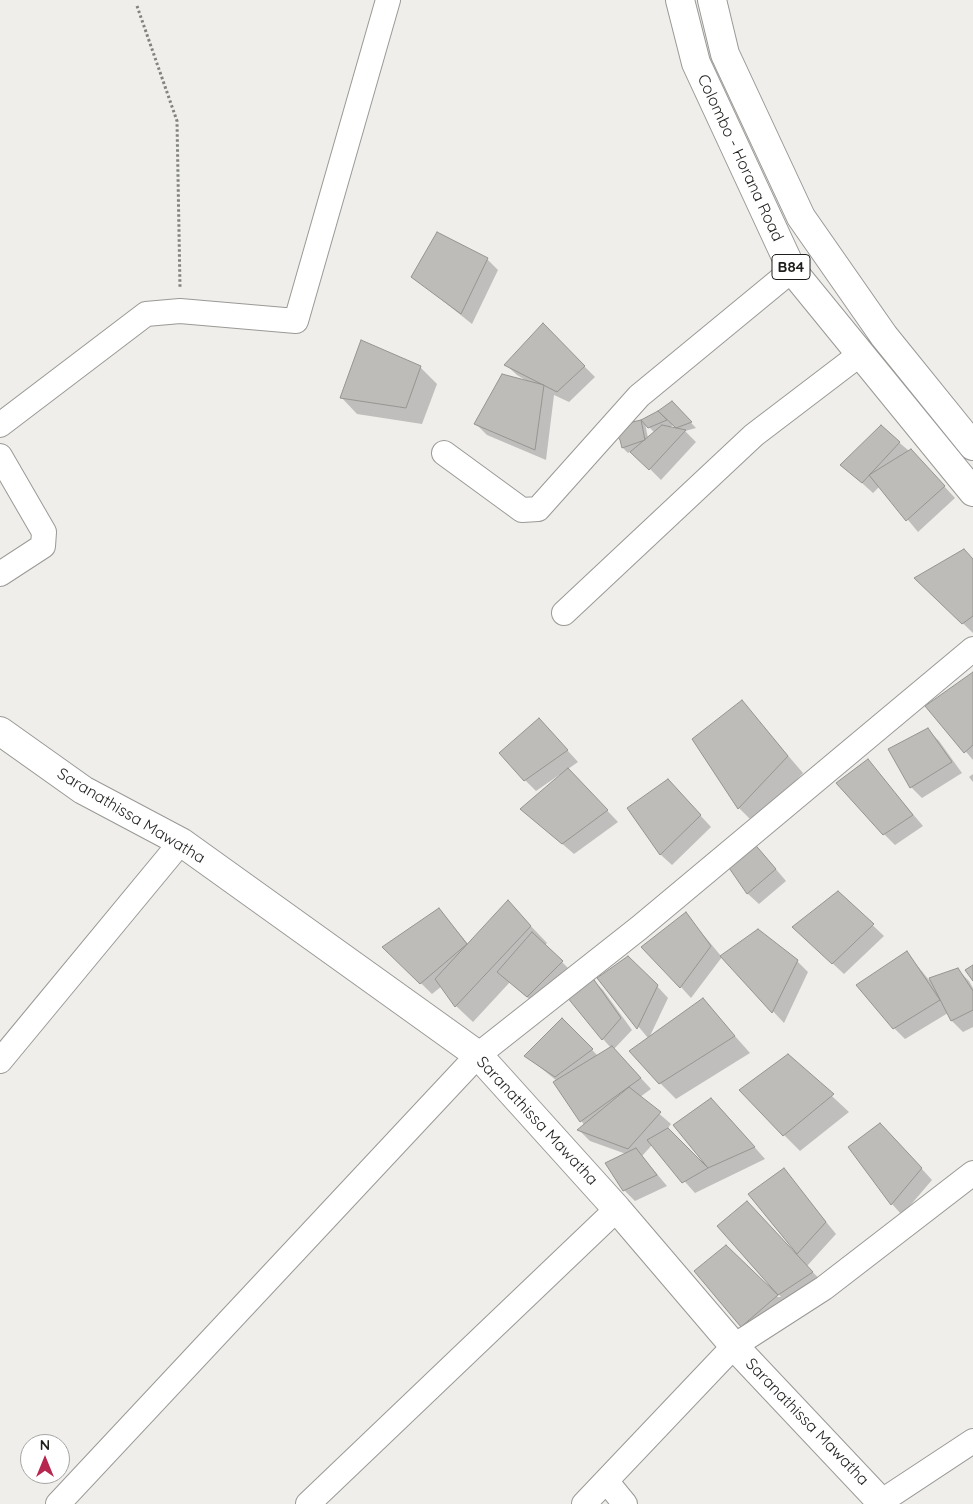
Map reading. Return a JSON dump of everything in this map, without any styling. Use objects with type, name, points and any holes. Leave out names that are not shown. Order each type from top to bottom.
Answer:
[{"type":"street","points":[[0,425],[146,314],[180,311],[296,321],[388,0]]},
{"type":"street","name":"Colombo - Horana Road","points":[[680,0],[696,63],[792,270],[973,492]]},
{"type":"street","name":"Colombo - Horana Road","points":[[712,0],[725,54],[801,217],[884,336],[973,446]]},
{"type":"street","points":[[444,453],[522,510],[538,509],[639,396],[792,270]]},
{"type":"street","points":[[564,613],[754,434],[860,355]]},
{"type":"street","points":[[0,456],[44,532],[43,546],[0,574]]},
{"type":"street","points":[[58,1504],[478,1055],[639,928],[973,649]]},
{"type":"street","name":"Saranathissa Mawatha","points":[[0,731],[83,790],[180,842],[478,1055],[617,1208],[734,1346],[882,1502]]},
{"type":"street","points":[[0,1060],[180,842]]},
{"type":"street","points":[[584,1504],[607,1482],[734,1346],[824,1288],[973,1173]]},
{"type":"street","points":[[308,1504],[617,1208]]},
{"type":"street","points":[[882,1502],[973,1441]]},
{"type":"street","points":[[607,1482],[625,1504]]},
{"type":"path","points":[[137,6],[177,121],[180,311]]},
{"type":"building","points":[[437,232],[488,258],[461,314],[411,277]]},
{"type":"building","points":[[543,323],[585,366],[557,392],[504,365]]},
{"type":"building","points":[[361,340],[421,366],[406,408],[340,398]]},
{"type":"building","points":[[502,374],[544,385],[535,450],[474,424]]},
{"type":"building","points":[[672,401],[692,422],[676,428],[658,411]]},
{"type":"building","points":[[658,411],[667,420],[648,428],[641,420]]},
{"type":"building","points":[[641,420],[645,440],[622,448],[620,440],[611,427]]},
{"type":"building","points":[[662,425],[686,430],[649,470],[630,452]]},
{"type":"building","points":[[881,425],[900,442],[862,483],[840,465]]},
{"type":"building","points":[[911,449],[945,486],[906,521],[869,475]]},
{"type":"building","points":[[964,549],[973,559],[973,616],[962,624],[914,578]]},
{"type":"building","points":[[973,672],[973,745],[964,753],[925,706]]},
{"type":"building","points":[[742,700],[788,756],[738,809],[692,739]]},
{"type":"building","points":[[539,718],[568,750],[524,781],[499,753]]},
{"type":"building","points":[[928,728],[952,762],[910,788],[888,749]]},
{"type":"building","points":[[868,759],[913,815],[883,835],[836,783]]},
{"type":"building","points":[[568,768],[608,810],[562,844],[520,809]]},
{"type":"building","points":[[668,779],[701,815],[660,855],[627,808]]},
{"type":"building","points":[[752,841],[776,869],[747,894],[725,862]]},
{"type":"building","points":[[838,891],[874,924],[832,964],[792,927]]},
{"type":"building","points":[[508,900],[531,926],[455,1007],[435,979]]},
{"type":"building","points":[[439,908],[467,944],[420,984],[382,947]]},
{"type":"building","points":[[686,912],[711,946],[680,988],[641,947]]},
{"type":"building","points":[[758,929],[798,960],[772,1013],[720,956]]},
{"type":"building","points":[[532,932],[563,961],[527,997],[497,972]]},
{"type":"building","points":[[907,951],[940,1000],[893,1029],[856,985]]},
{"type":"building","points":[[628,956],[658,985],[637,1029],[597,978]]},
{"type":"building","points":[[973,965],[973,981],[965,970]]},
{"type":"building","points":[[958,968],[973,991],[973,1010],[951,1021],[929,978]]},
{"type":"building","points":[[592,977],[621,1018],[602,1040],[567,997]]},
{"type":"building","points":[[703,998],[735,1036],[659,1084],[629,1051]]},
{"type":"building","points":[[562,1018],[593,1049],[555,1077],[524,1056]]},
{"type":"building","points":[[612,1046],[641,1078],[580,1122],[553,1082]]},
{"type":"building","points":[[788,1054],[834,1094],[783,1136],[739,1090]]},
{"type":"building","points":[[629,1087],[661,1112],[628,1149],[577,1130]]},
{"type":"building","points":[[711,1098],[755,1147],[708,1168],[673,1125]]},
{"type":"building","points":[[880,1123],[922,1168],[891,1205],[848,1147]]},
{"type":"building","points":[[668,1128],[708,1168],[682,1183],[647,1140]]},
{"type":"building","points":[[636,1148],[657,1175],[623,1191],[605,1163]]},
{"type":"building","points":[[784,1168],[826,1222],[797,1254],[748,1194]]},
{"type":"building","points":[[747,1201],[813,1272],[778,1295],[717,1226]]},
{"type":"building","points":[[726,1245],[778,1295],[741,1327],[694,1271]]}]
